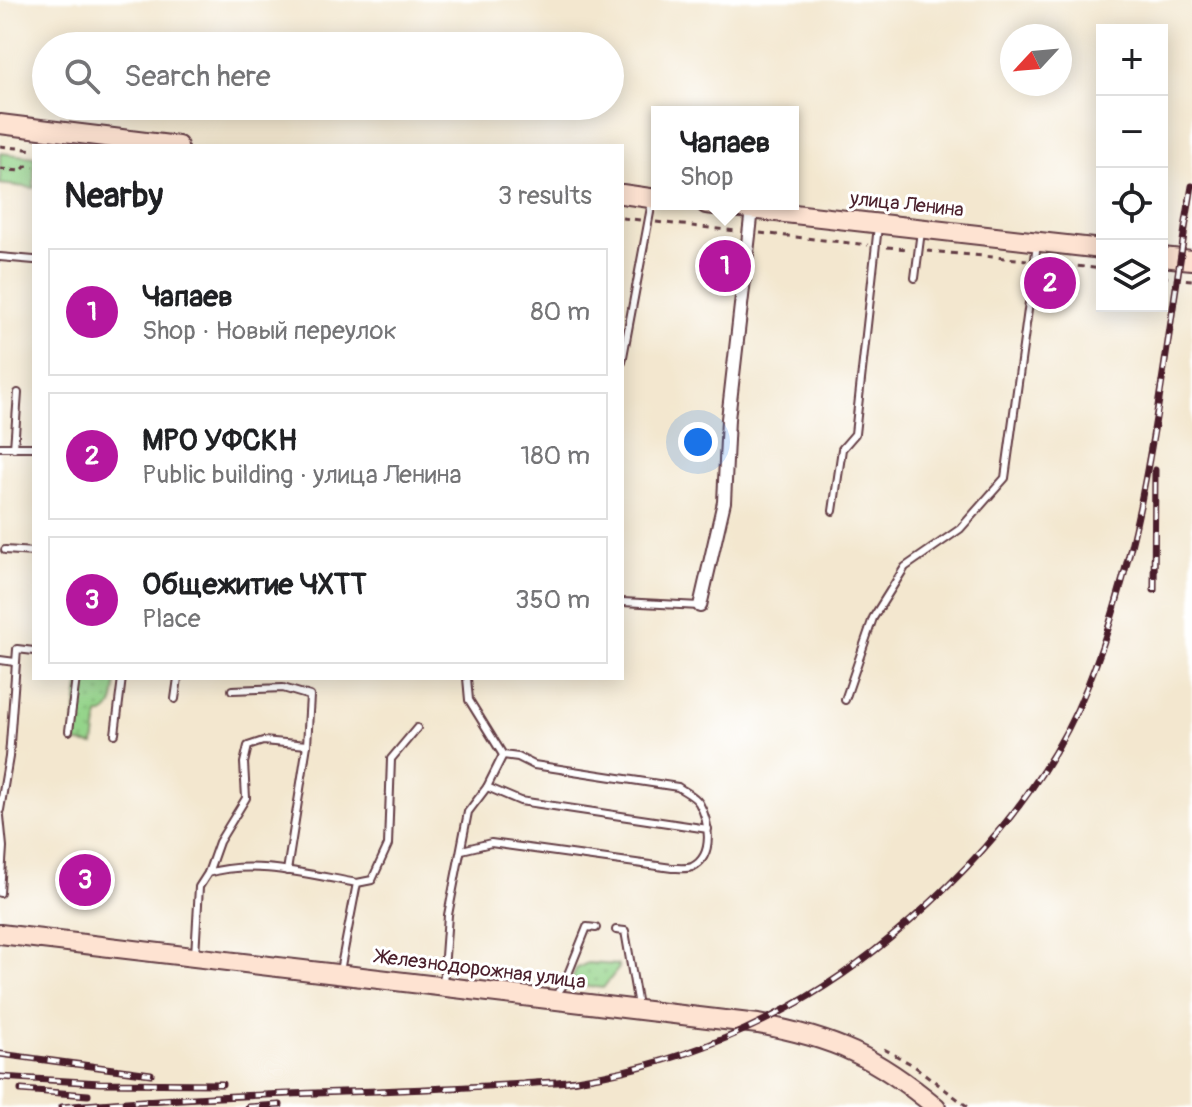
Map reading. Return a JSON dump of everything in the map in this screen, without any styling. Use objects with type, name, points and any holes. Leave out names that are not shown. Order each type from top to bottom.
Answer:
[{"type":"main road","points":[[0,124],[147,144]]},
{"type":"main road","points":[[624,194],[651,198]]},
{"type":"main road","name":"улица Ленина","points":[[762,210],[1096,248]]},
{"type":"main road","points":[[1168,258],[1192,260]]},
{"type":"main road","name":"Железнодорожная улица","points":[[0,934],[758,1024],[800,1032],[863,1054],[895,1073],[936,1107]]},
{"type":"street","points":[[700,606],[724,502],[728,419],[752,210]]},
{"type":"lane","points":[[624,351],[651,210]]},
{"type":"lane","points":[[833,511],[842,449],[855,434],[878,222]]},
{"type":"lane","points":[[915,278],[921,227]]},
{"type":"lane","points":[[845,700],[873,618],[905,567],[960,529],[1005,478],[1038,241]]},
{"type":"lane","points":[[0,257],[32,260]]},
{"type":"lane","points":[[14,448],[18,393]]},
{"type":"lane","points":[[0,447],[32,447]]},
{"type":"lane","points":[[5,550],[32,552]]},
{"type":"lane","points":[[624,602],[700,606]]},
{"type":"lane","points":[[0,810],[9,757],[17,649],[32,651]]},
{"type":"lane","points":[[0,660],[15,662]]},
{"type":"lane","points":[[69,731],[76,680]]},
{"type":"lane","points":[[115,734],[122,680]]},
{"type":"lane","points":[[175,699],[178,680]]},
{"type":"lane","points":[[467,680],[469,700],[503,755]]},
{"type":"lane","points":[[232,690],[283,688],[310,696],[307,745],[287,871]]},
{"type":"lane","points":[[208,873],[226,868],[287,871],[357,883],[372,880],[388,845],[391,759],[417,728]]},
{"type":"lane","points":[[195,957],[199,887],[208,873],[219,842],[246,798],[244,763],[248,746],[263,741],[307,745]]},
{"type":"lane","points":[[0,752],[9,757]]},
{"type":"lane","points":[[443,987],[448,915],[468,812],[487,787],[503,755]]},
{"type":"lane","points":[[462,850],[491,843],[672,868],[691,868],[703,858],[708,845],[708,829],[698,800],[678,787],[534,765],[518,757],[503,755]]},
{"type":"lane","points":[[487,787],[520,801],[708,829]]},
{"type":"lane","points":[[0,816],[0,893]]},
{"type":"lane","points":[[339,974],[357,883]]},
{"type":"lane","points":[[553,1000],[564,984],[587,927],[596,928]]},
{"type":"lane","points":[[616,930],[625,931],[639,1010]]},
{"type":"path","points":[[0,146],[32,150]]},
{"type":"path","points":[[1,168],[21,171],[26,166],[32,167]]},
{"type":"path","points":[[624,218],[1096,268]]},
{"type":"path","points":[[1168,278],[1192,280]]},
{"type":"green space","points":[[0,153],[32,157],[32,188],[0,184]]},
{"type":"green space","points":[[80,680],[117,680],[112,706],[98,715],[94,745],[72,742]]},
{"type":"green space","points":[[587,963],[618,965],[619,968],[603,988],[574,985],[572,980],[576,969]]},
{"type":"railway","points":[[62,1107],[560,1082],[624,1071],[665,1060],[745,1030],[820,989],[889,939],[949,885],[1004,825],[1051,759],[1087,687],[1109,627],[1141,503],[1192,186]]},
{"type":"railway","points":[[1154,590],[1155,470]]},
{"type":"railway","points":[[0,1054],[151,1074]]},
{"type":"railway","points":[[0,1077],[100,1083],[222,1084]]},
{"type":"railway","points":[[21,1090],[88,1095]]},
{"type":"railway","points":[[248,1107],[280,1105]]},
{"type":"place","name":"Чапаев","points":[[725,266]]},
{"type":"place","name":"МРО УФСКН","points":[[1050,283]]},
{"type":"place","name":"Общежитие ЧХТТ","points":[[85,880]]}]
